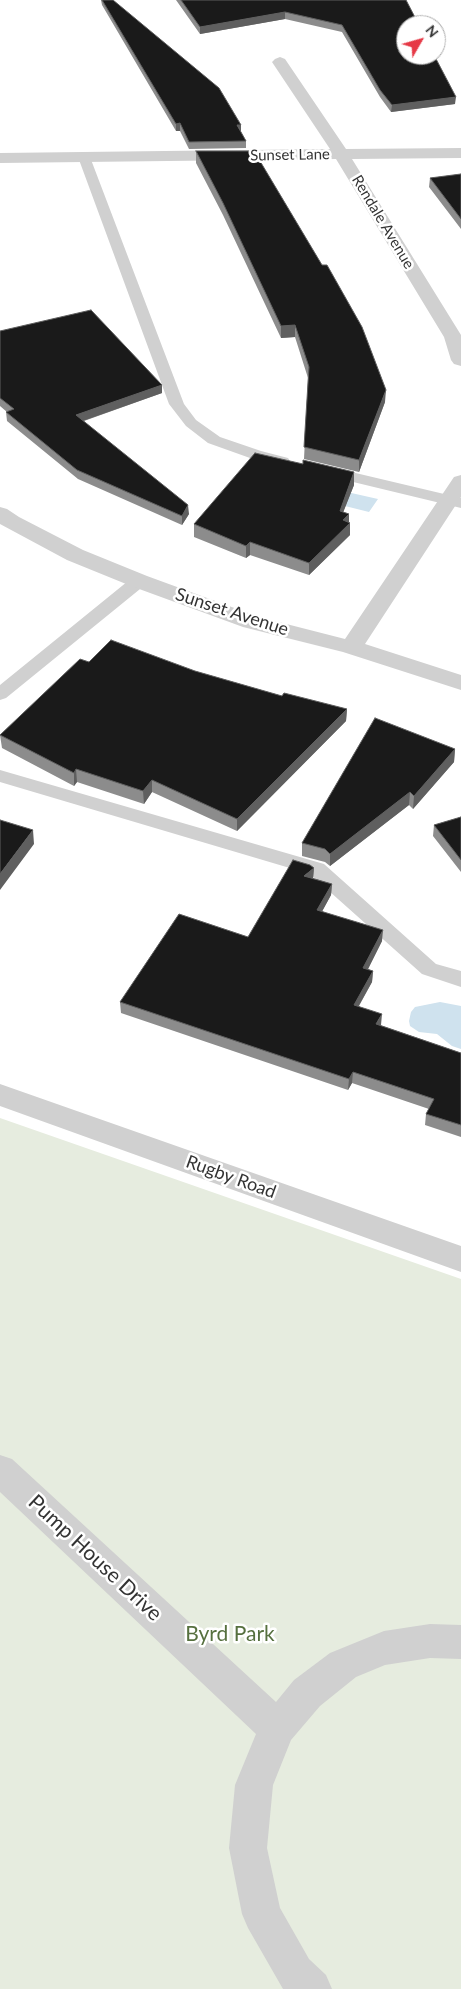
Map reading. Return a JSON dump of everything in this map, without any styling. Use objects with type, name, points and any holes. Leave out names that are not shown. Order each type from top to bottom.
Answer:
[{"type":"street","name":"Rendale Avenue","points":[[280,62],[342,154],[453,337],[461,360]]},
{"type":"street","name":"Sunset Lane","points":[[0,158],[461,153]]},
{"type":"street","points":[[351,647],[455,502],[461,481]]},
{"type":"street","name":"Sunset Avenue","points":[[4,521],[75,555],[139,581],[251,622],[351,647],[461,683]]},
{"type":"street","name":"Rugby Road","points":[[0,1095],[461,1259]]},
{"type":"street","name":"Pump House Drive","points":[[0,1470],[277,1728]]},
{"type":"street","points":[[312,1989],[295,1973],[262,1914],[248,1848],[254,1785],[277,1728],[307,1693],[343,1666],[384,1648],[430,1641],[461,1642]]},
{"type":"lane","points":[[84,157],[177,404],[192,423],[214,440],[256,455],[295,464]]},
{"type":"lane","points":[[315,469],[455,502]]},
{"type":"lane","points":[[0,694],[139,581]]},
{"type":"lane","points":[[0,776],[317,869],[429,969],[461,979]]},
{"type":"green space","name":"Byrd Park","points":[[0,1118],[461,1279],[461,1989],[0,1989]]},
{"type":"water","points":[[338,490],[378,499],[369,512],[329,502]]},
{"type":"water","points":[[440,1002],[461,1006],[461,1049],[452,1046],[437,1034],[419,1032],[410,1026],[411,1012],[415,1007]]},
{"type":"building","points":[[102,0],[113,0],[219,88],[241,125],[237,125],[246,141],[189,142],[180,123],[176,124]]},
{"type":"building","points":[[181,0],[406,0],[414,15],[396,15],[396,65],[439,65],[456,97],[392,105],[380,90],[342,25],[285,12],[200,27]]},
{"type":"building","points":[[196,151],[254,151],[322,265],[327,265],[362,327],[386,390],[359,460],[304,447],[309,367],[295,325],[281,326],[223,203]]},
{"type":"building","points":[[461,174],[461,219],[430,178]]},
{"type":"building","points":[[91,310],[162,385],[76,415],[188,505],[182,516],[77,470],[6,412],[14,409],[0,398],[0,331]]},
{"type":"building","points":[[255,453],[303,464],[303,460],[354,472],[340,511],[349,514],[343,520],[350,523],[309,563],[250,542],[246,546],[194,524]]},
{"type":"building","points":[[111,640],[195,671],[282,696],[284,693],[347,709],[237,819],[152,780],[143,791],[76,769],[74,773],[0,735],[80,659],[89,662]]},
{"type":"building","points":[[375,718],[455,749],[414,796],[410,792],[330,854],[325,849],[302,843]]},
{"type":"building","points":[[461,817],[461,860],[434,825]]},
{"type":"building","points":[[0,820],[33,830],[0,874]]},
{"type":"building","points":[[293,860],[314,868],[304,876],[332,884],[317,910],[383,930],[363,968],[373,971],[354,1005],[382,1014],[376,1024],[461,1053],[461,1125],[426,1114],[434,1099],[353,1072],[349,1079],[120,1002],[179,914],[248,937]]}]
